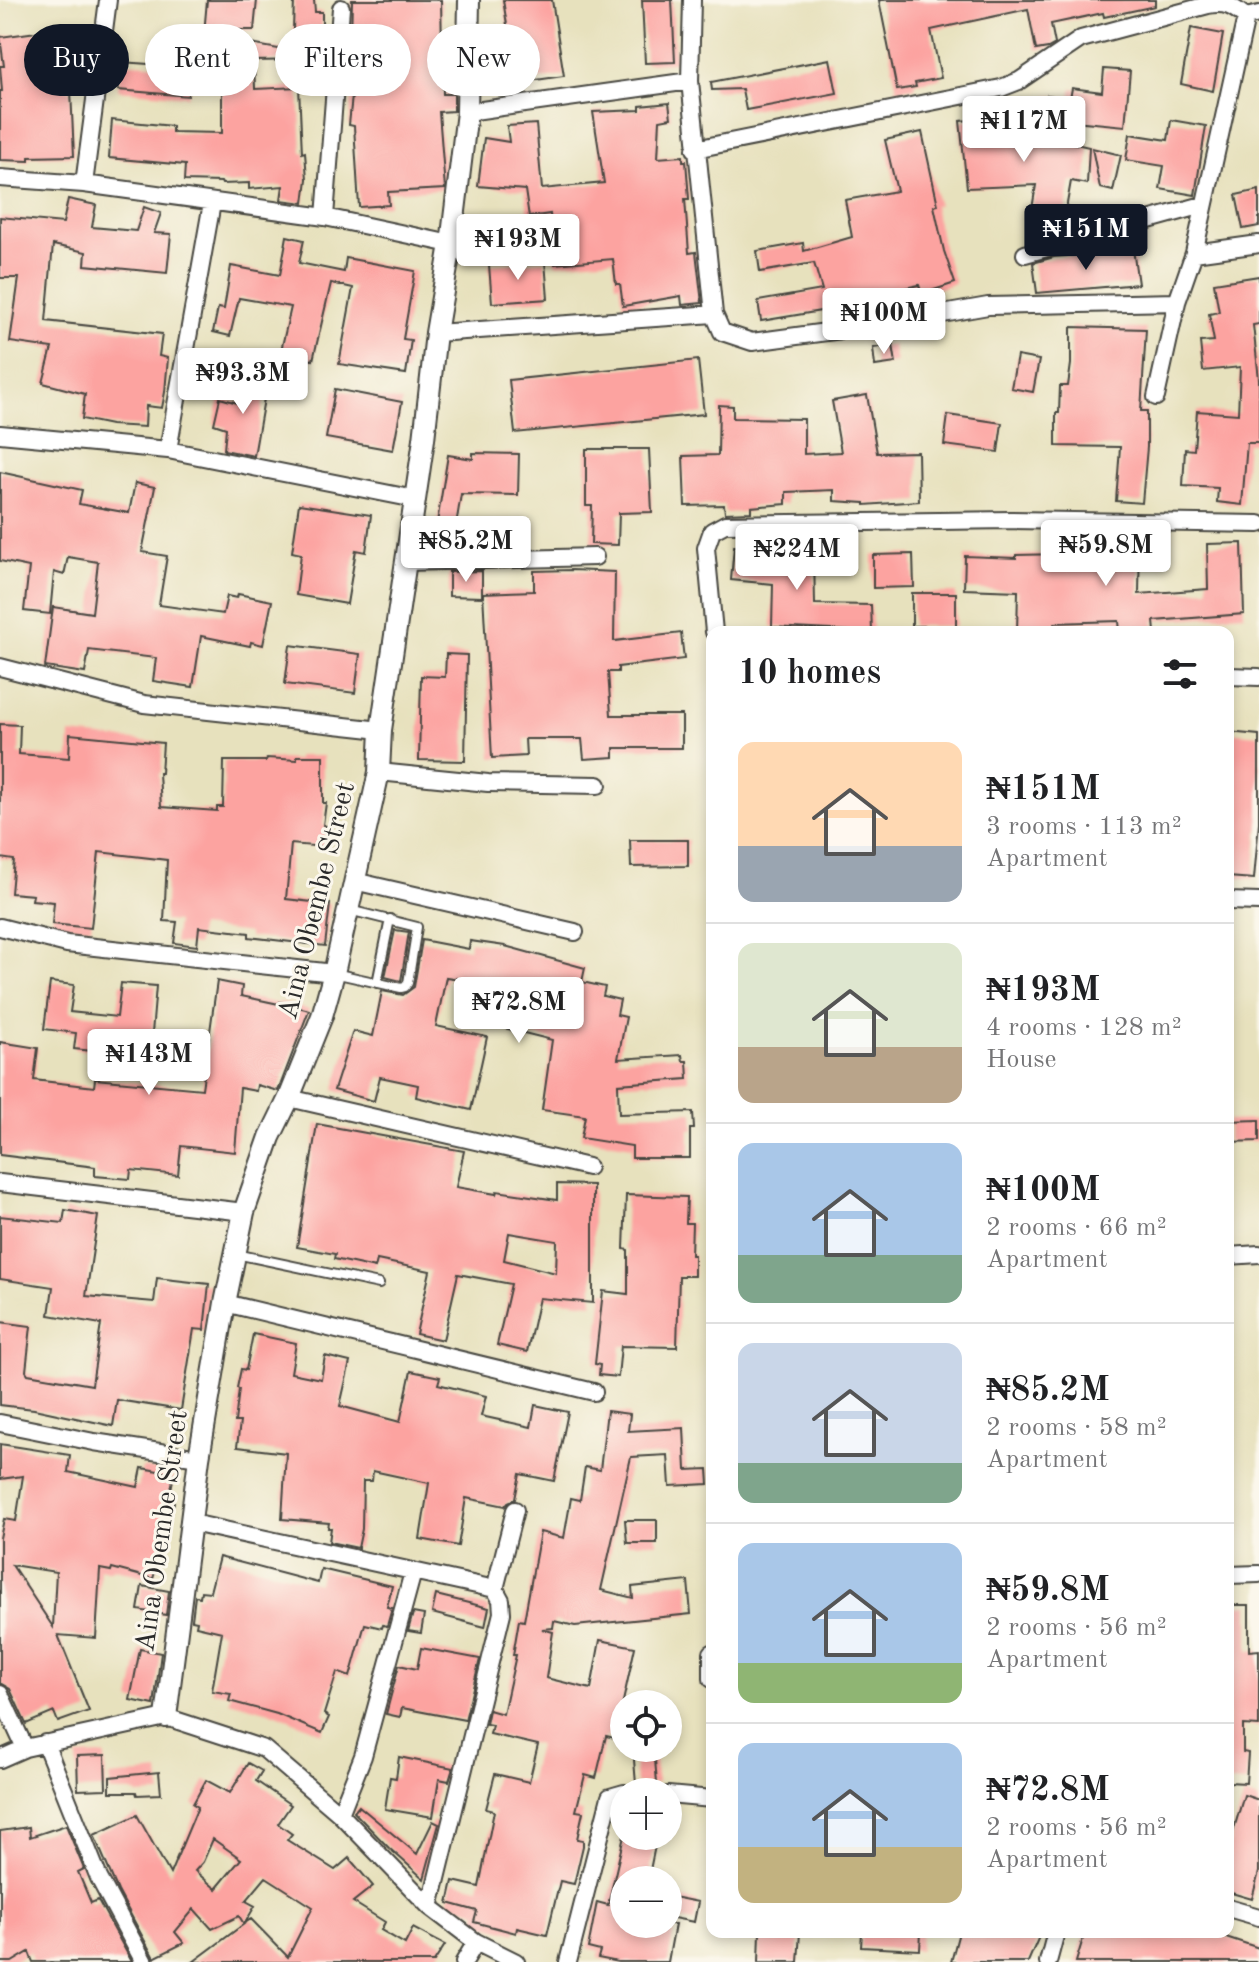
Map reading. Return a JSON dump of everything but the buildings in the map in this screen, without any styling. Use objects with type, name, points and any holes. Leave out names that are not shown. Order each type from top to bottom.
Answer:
[{"type":"street","points":[[84,184],[108,0]]},
{"type":"street","name":"Aina Obembe Street","points":[[166,1717],[199,1458],[244,1212],[270,1137],[322,1016],[379,772],[381,730],[467,112],[469,0]]},
{"type":"street","points":[[692,0],[690,81],[695,149],[714,314],[722,332],[752,342],[886,324],[988,306],[1177,302]]},
{"type":"street","points":[[695,149],[1001,88],[1019,81],[1081,39],[1208,5],[1232,5],[1252,16],[1203,205],[1194,253],[1177,302],[1156,397]]},
{"type":"street","points":[[325,217],[341,8]]},
{"type":"street","points":[[467,112],[690,81]]},
{"type":"street","points":[[0,178],[84,184],[325,217],[451,244]]},
{"type":"street","points":[[168,450],[212,203]]},
{"type":"street","points":[[1025,254],[1203,205]]},
{"type":"street","points":[[1194,253],[1259,244]]},
{"type":"street","points":[[436,333],[714,314]]},
{"type":"street","points":[[0,434],[168,450],[415,499]]},
{"type":"street","points":[[713,626],[706,548],[712,531],[725,524],[1012,520],[1259,524]]},
{"type":"street","points":[[405,562],[595,557]]},
{"type":"street","points":[[0,667],[144,704],[381,730]]},
{"type":"street","points":[[1234,676],[1259,677]]},
{"type":"street","points":[[379,772],[488,783],[598,785]]},
{"type":"street","points":[[354,881],[575,932]]},
{"type":"street","points":[[1234,901],[1259,902]]},
{"type":"street","points":[[0,927],[67,944],[334,973]]},
{"type":"street","points":[[289,1098],[588,1167]]},
{"type":"street","points":[[0,1183],[244,1212]]},
{"type":"street","points":[[1234,1256],[1259,1254]]},
{"type":"street","points":[[225,1303],[594,1392]]},
{"type":"street","points":[[0,1423],[94,1442],[199,1458]]},
{"type":"street","points":[[430,1907],[502,1613],[501,1600],[495,1589],[515,1510]]},
{"type":"street","points":[[192,1523],[495,1589]]},
{"type":"street","points":[[340,1814],[363,1756],[413,1572]]},
{"type":"street","points":[[1234,1575],[1259,1574]]},
{"type":"street","points":[[0,1694],[25,1748]]},
{"type":"street","points":[[0,1759],[25,1748],[166,1717],[264,1749],[340,1814],[430,1907],[476,1942],[516,1962]]},
{"type":"street","points":[[45,1743],[99,1878],[144,1962]]},
{"type":"street","points":[[682,1796],[706,1798]]},
{"type":"street","points":[[568,1962],[610,1797]]},
{"type":"street","points":[[1234,1910],[1259,1917]]},
{"type":"street","points":[[1048,1962],[1054,1938]]},
{"type":"street","points":[[464,1962],[476,1942]]},
{"type":"lane","points":[[334,973],[405,987],[411,970],[417,927],[348,910]]},
{"type":"lane","points":[[377,983],[390,919]]},
{"type":"lane","points":[[235,1254],[379,1284]]}]
